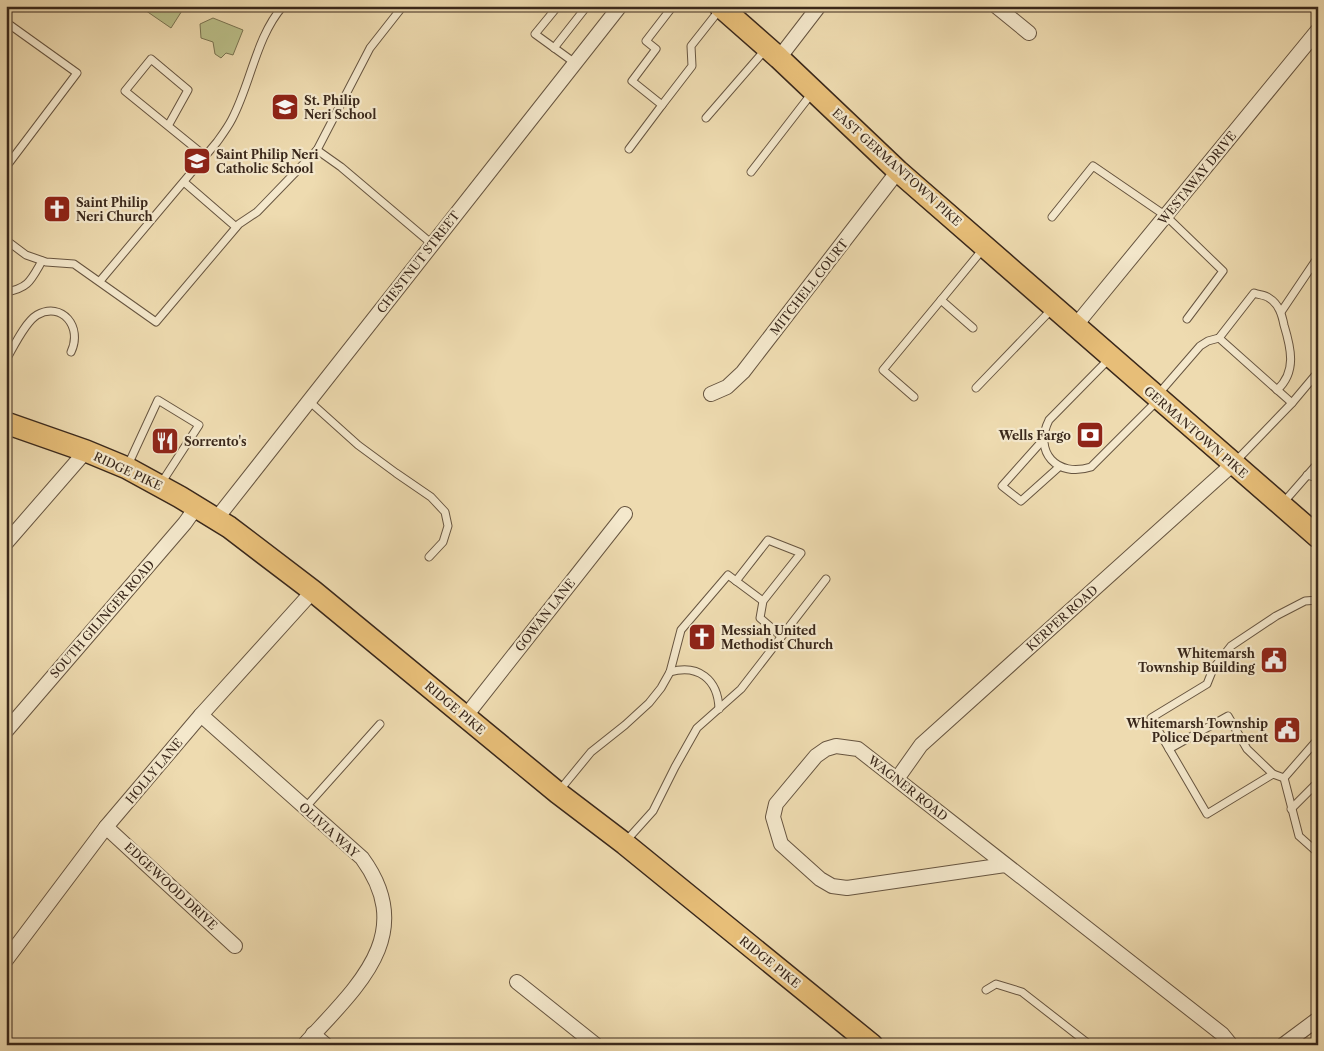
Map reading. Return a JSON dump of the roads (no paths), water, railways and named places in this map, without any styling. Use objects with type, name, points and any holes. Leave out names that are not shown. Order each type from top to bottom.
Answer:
[{"type":"main road","name":"EAST GERMANTOWN PIKE","points":[[721,7],[773,53],[898,171],[1076,325]]},
{"type":"main road","name":"GERMANTOWN PIKE","points":[[1076,325],[1318,537]]},
{"type":"main road","name":"RIDGE PIKE","points":[[6,423],[86,451],[126,468],[217,518],[313,591],[558,793],[625,844],[872,1045]]},
{"type":"street","points":[[773,53],[819,6]]},
{"type":"street","points":[[996,6],[1029,33]]},
{"type":"street","name":"CHESTNUT STREET","points":[[217,518],[575,63],[616,8]]},
{"type":"street","name":"WESTAWAY DRIVE","points":[[1076,325],[1318,30]]},
{"type":"street","name":"MITCHELL COURT","points":[[711,394],[727,387],[743,372],[898,171]]},
{"type":"street","points":[[6,543],[86,451]]},
{"type":"street","name":"KERPER ROAD","points":[[897,779],[920,745],[1233,464]]},
{"type":"street","name":"SOUTH GILINGER ROAD","points":[[6,731],[185,523],[197,506]]},
{"type":"street","name":"GOWAN LANE","points":[[465,716],[625,514]]},
{"type":"street","name":"HOLLY LANE","points":[[6,960],[106,827],[201,715],[313,591]]},
{"type":"street","name":"OLIVIA WAY","points":[[201,715],[362,858],[373,874],[380,890],[385,923],[378,950],[361,980],[309,1040]]},
{"type":"street","name":"WAGNER ROAD","points":[[1005,866],[847,888],[832,886],[820,879],[781,844],[773,817],[776,804],[816,756],[826,749],[836,746],[858,749],[1222,1034],[1231,1045]]},
{"type":"street","name":"EDGEWOOD DRIVE","points":[[106,827],[235,946]]},
{"type":"street","points":[[517,982],[596,1045]]},
{"type":"street","points":[[1284,1045],[1318,1019]]},
{"type":"street","points":[[309,1040],[326,1045]]},
{"type":"lane","points":[[100,281],[217,142],[232,119],[265,36],[277,13],[284,6]]},
{"type":"lane","points":[[6,242],[26,255],[42,261],[74,264],[156,322],[236,227],[257,212],[316,150],[370,48],[403,6]]},
{"type":"lane","points":[[558,6],[535,34],[575,63]]},
{"type":"lane","points":[[554,48],[586,6]]},
{"type":"lane","points":[[662,104],[632,81],[656,49],[646,41],[673,6]]},
{"type":"lane","points":[[629,149],[692,66],[690,46],[721,7]]},
{"type":"lane","points":[[6,26],[10,25],[77,73],[6,167]]},
{"type":"lane","points":[[706,118],[773,53]]},
{"type":"lane","points":[[168,126],[188,90],[151,59],[125,91],[168,126],[205,156]]},
{"type":"lane","points":[[751,172],[813,91]]},
{"type":"lane","points":[[316,150],[341,167],[432,244]]},
{"type":"lane","points":[[1052,217],[1093,166],[1166,216],[1223,271],[1186,319]]},
{"type":"lane","points":[[184,182],[236,227]]},
{"type":"lane","points":[[914,397],[883,370],[985,246]]},
{"type":"lane","points":[[1280,312],[1318,257]]},
{"type":"lane","points":[[6,292],[20,289],[31,280],[42,261]]},
{"type":"lane","points":[[1112,357],[1049,420],[1044,430],[1045,451],[1059,467],[1080,470],[1091,467],[1159,399],[1162,391],[1200,346],[1208,341],[1219,338],[1254,293],[1269,298],[1278,306],[1291,348],[1292,358],[1287,378],[1277,390]]},
{"type":"lane","points":[[941,300],[973,328]]},
{"type":"lane","points":[[976,388],[1054,307]]},
{"type":"lane","points":[[6,360],[28,322],[43,312],[61,314],[68,319],[76,335],[72,352]]},
{"type":"lane","points":[[1219,338],[1292,403]]},
{"type":"lane","points":[[1233,464],[1292,403],[1318,372]]},
{"type":"lane","points":[[126,468],[158,400],[199,425],[160,485]]},
{"type":"lane","points":[[308,401],[358,445],[396,474],[431,497],[445,512],[448,526],[443,542],[429,557]]},
{"type":"lane","points":[[1043,440],[1002,486],[1021,502],[1059,467]]},
{"type":"lane","points":[[1281,505],[1318,463]]},
{"type":"lane","points":[[1307,475],[1318,478]]},
{"type":"lane","points":[[736,581],[768,540],[800,553],[762,601],[760,618],[781,636]]},
{"type":"lane","points":[[558,793],[591,752],[625,725],[649,703],[661,688],[670,672],[681,630],[728,575],[762,601]]},
{"type":"lane","points":[[625,844],[652,811],[698,728],[741,689],[826,579]]},
{"type":"lane","points":[[1273,774],[1207,814],[1151,718],[1207,684],[1213,669],[1231,646],[1276,616],[1305,601],[1318,600]]},
{"type":"lane","points":[[670,672],[680,669],[690,670],[709,680],[717,693],[719,709]]},
{"type":"lane","points":[[1169,750],[1228,716],[1247,749],[1273,774],[1284,778]]},
{"type":"lane","points":[[305,808],[380,724]]},
{"type":"lane","points":[[1284,778],[1318,739]]},
{"type":"lane","points":[[1284,778],[1299,836],[1318,853]]},
{"type":"lane","points":[[1291,809],[1318,782]]},
{"type":"lane","points":[[986,990],[996,984],[1022,992],[1090,1045]]},
{"type":"place","name":"St. Philip Neri School","points":[[285,107]]},
{"type":"place","name":"Saint Philip Neri Catholic School","points":[[197,161]]},
{"type":"place","name":"Saint Philip Neri Church","points":[[57,209]]},
{"type":"place","name":"Wells Fargo","points":[[1090,435]]},
{"type":"place","name":"Sorrento's","points":[[165,441]]},
{"type":"place","name":"Messiah United Methodist Church","points":[[702,637]]},
{"type":"place","name":"Whitemarsh Township Building","points":[[1274,660]]},
{"type":"place","name":"Whitemarsh Township Police Department","points":[[1287,730]]}]
